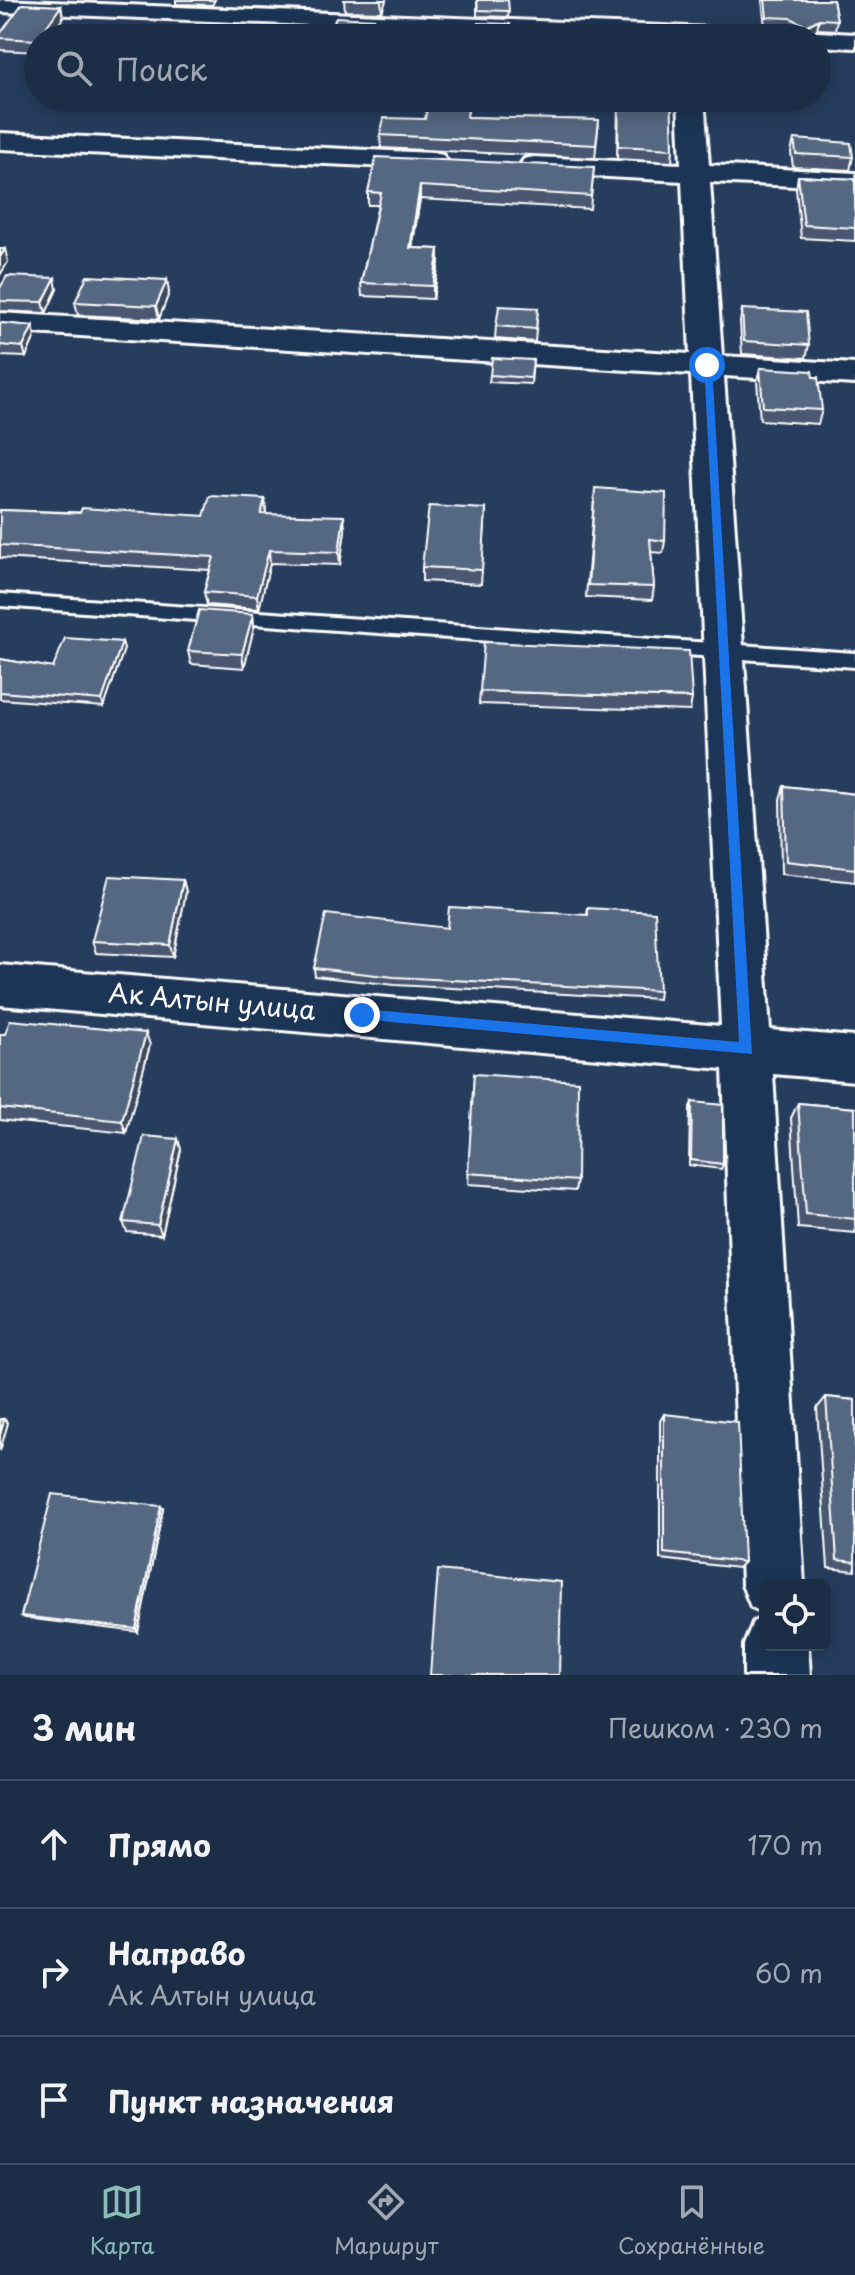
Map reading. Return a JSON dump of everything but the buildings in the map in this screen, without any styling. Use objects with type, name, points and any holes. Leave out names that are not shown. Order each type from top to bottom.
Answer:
[{"type":"street","points":[[0,5],[568,24]]},
{"type":"street","points":[[831,40],[855,41]]},
{"type":"street","points":[[692,112],[747,1049],[773,1579]]},
{"type":"street","points":[[0,141],[458,162]]},
{"type":"street","points":[[506,164],[855,181]]},
{"type":"street","points":[[0,322],[855,374]]},
{"type":"street","name":"Ак Алтын улица","points":[[0,985],[855,1059]]},
{"type":"street","points":[[776,1651],[777,1675]]},
{"type":"lane","points":[[0,600],[855,660]]},
{"type":"route","points":[[362,1015],[747,1049],[707,365]]}]
